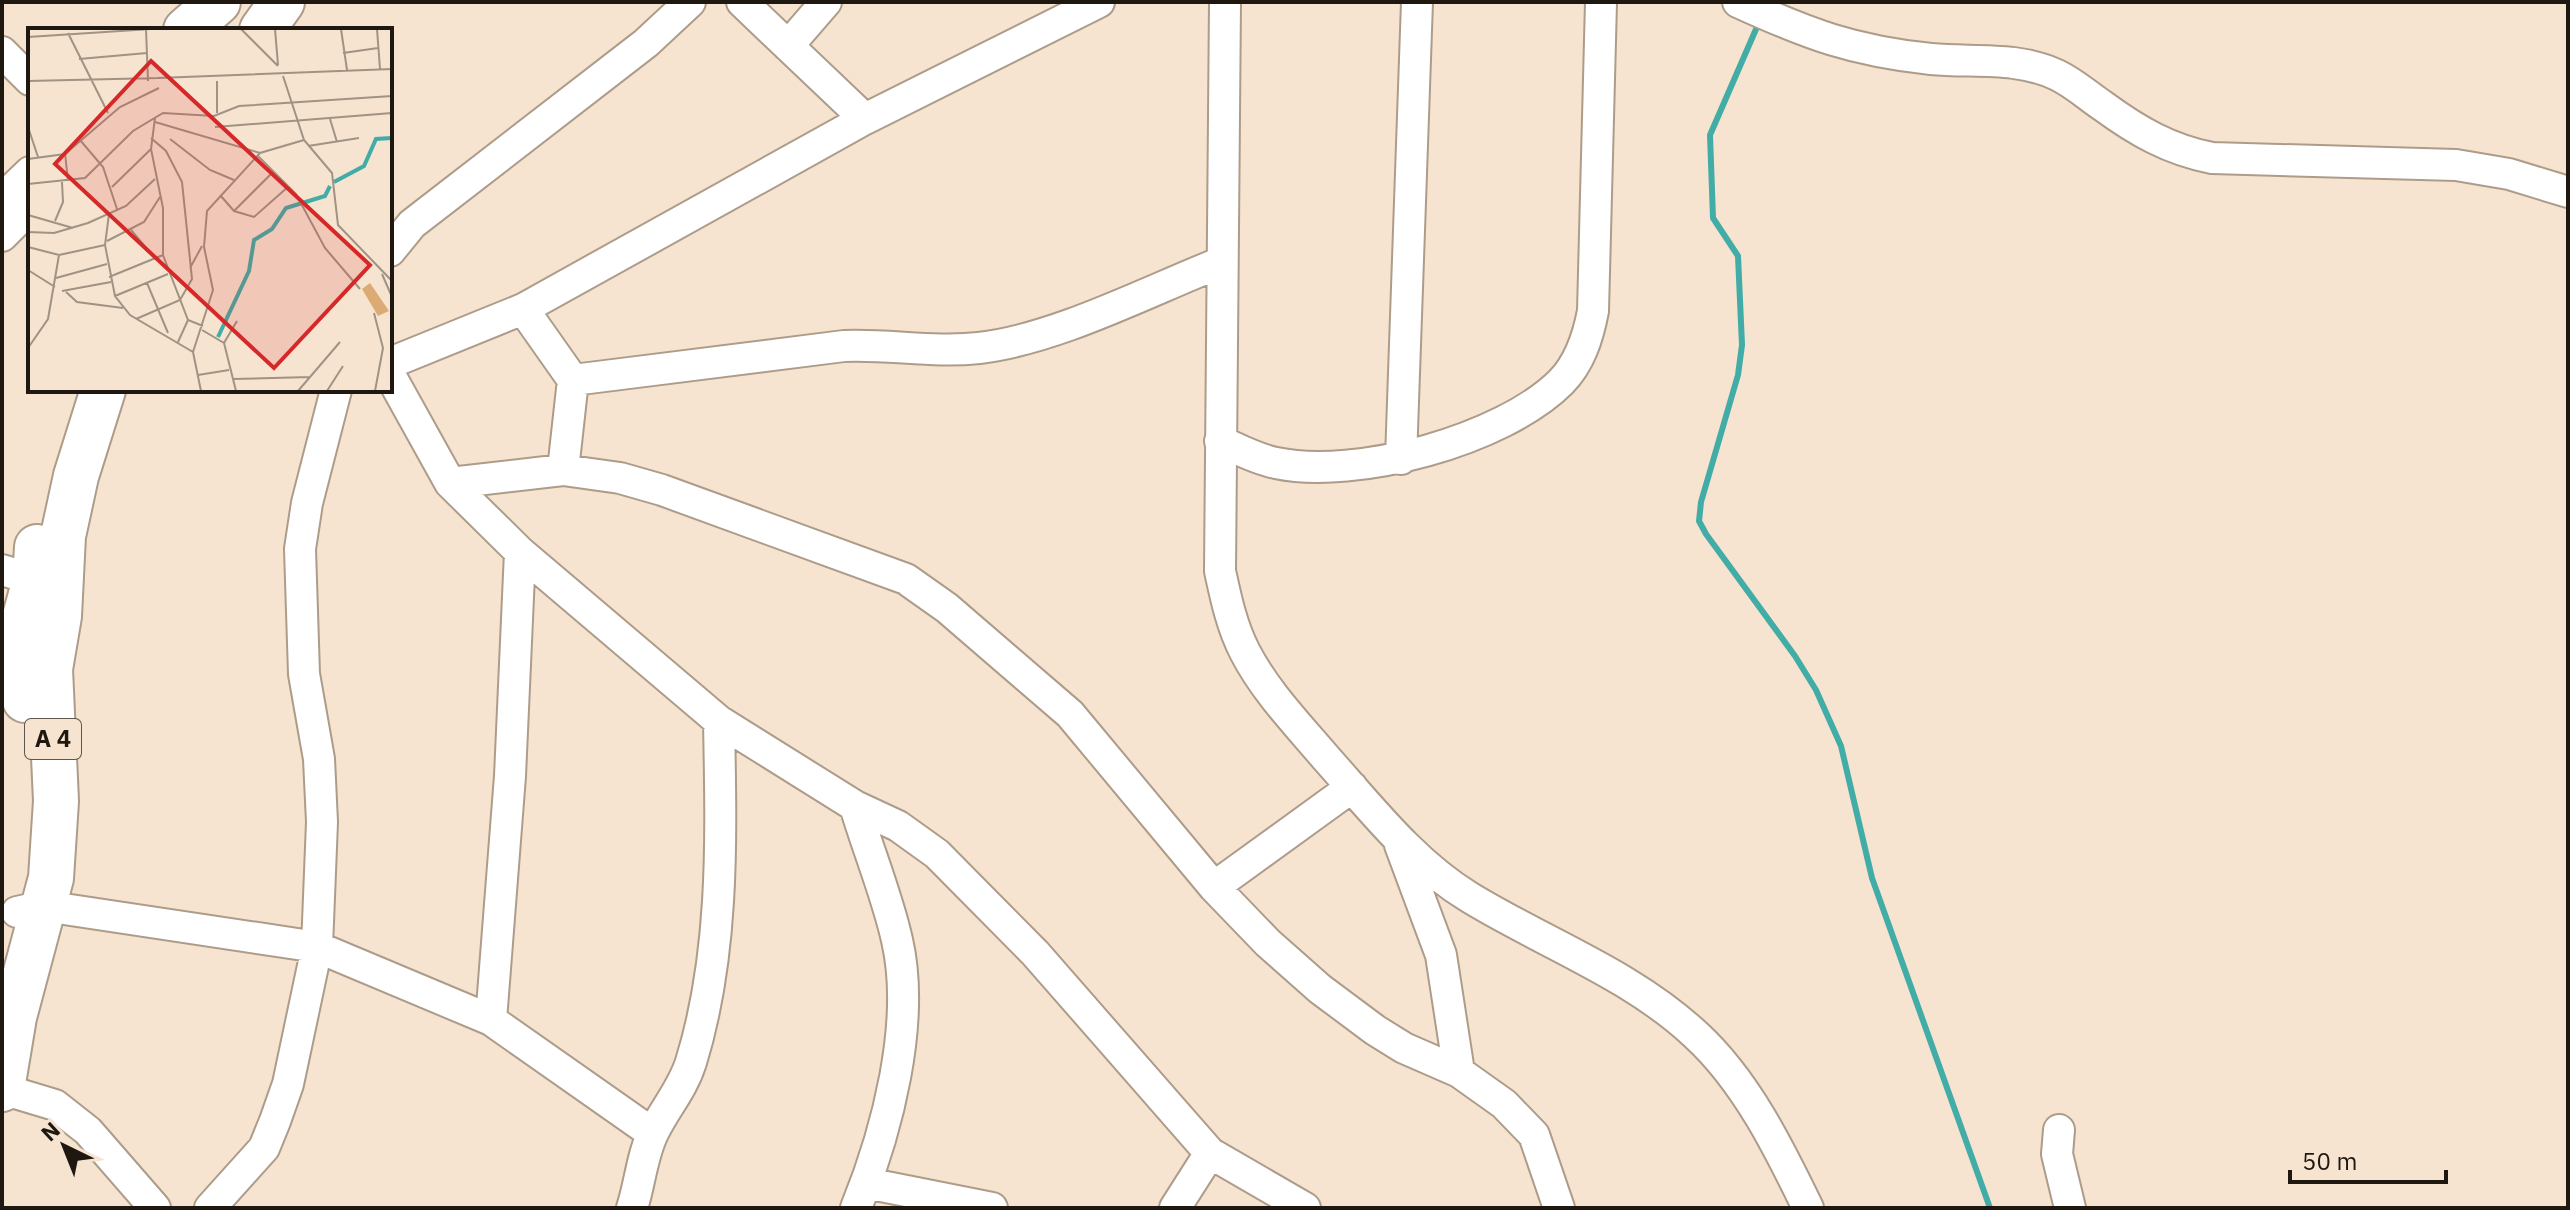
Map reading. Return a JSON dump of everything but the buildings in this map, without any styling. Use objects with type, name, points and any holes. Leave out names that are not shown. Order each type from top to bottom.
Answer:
[{"type":"highway","points":[[188,28],[218,2]]},
{"type":"highway","points":[[263,28],[282,2]]},
{"type":"highway","name":"A 4","points":[[2,1089],[31,909],[26,847],[29,762],[24,620],[19,575],[77,392]]},
{"type":"highway","name":"A 4","points":[[2,967],[31,909],[56,844],[50,669],[59,616],[63,536],[76,476],[102,392]]},
{"type":"street","points":[[392,249],[412,224],[646,43],[690,2]]},
{"type":"street","points":[[742,2],[865,119]]},
{"type":"street","points":[[788,46],[826,2]]},
{"type":"street","points":[[392,362],[523,309],[865,119],[1099,2]]},
{"type":"street","points":[[1225,2],[1220,571],[1230,616],[1244,651],[1262,680],[1396,836],[1467,896],[1616,978],[1699,1037],[1761,1119],[1808,1208]]},
{"type":"street","points":[[1401,459],[1417,2]]},
{"type":"street","points":[[1220,441],[1277,463],[1312,467],[1401,459],[1512,416],[1539,401],[1562,381],[1582,351],[1593,311],[1601,2]]},
{"type":"street","points":[[1738,2],[1813,37],[1864,50],[1934,59],[2007,62],[2056,74],[2163,145],[2187,154],[2212,158],[2456,165],[2509,174],[2568,192]]},
{"type":"street","points":[[2,52],[28,78]]},
{"type":"street","points":[[2,199],[28,174]]},
{"type":"street","points":[[2,236],[28,210]]},
{"type":"street","points":[[573,380],[844,346],[881,345],[936,350],[1011,343],[1222,262]]},
{"type":"street","points":[[523,309],[573,380],[563,470]]},
{"type":"street","points":[[392,379],[450,483],[520,552],[719,721],[855,806],[898,826],[937,854],[1035,953],[1210,1153],[1305,1208]]},
{"type":"street","points":[[210,1208],[264,1148],[288,1084],[317,947],[322,822],[319,759],[304,674],[300,549],[307,503],[335,392]]},
{"type":"street","points":[[450,483],[563,470],[620,478],[662,490],[906,579],[947,608],[1070,714],[1214,887],[1320,989],[1404,1048],[1459,1072],[1504,1104],[1534,1135],[1559,1208]]},
{"type":"street","points":[[491,1020],[510,776],[520,552]]},
{"type":"street","points":[[633,1207],[652,1133],[683,1083],[704,1001],[721,876],[719,721]]},
{"type":"street","points":[[1214,887],[1352,787]]},
{"type":"street","points":[[855,806],[897,940],[902,976],[900,1048],[861,1196],[992,1208]]},
{"type":"street","points":[[1396,836],[1441,955],[1459,1072]]},
{"type":"street","points":[[31,909],[317,947],[491,1020],[652,1133]]},
{"type":"street","points":[[2,1089],[55,1105],[88,1131],[155,1208]]},
{"type":"street","points":[[2059,1130],[2057,1154],[2070,1208]]},
{"type":"street","points":[[1175,1208],[1210,1153]]},
{"type":"waterway","points":[[1760,20],[1710,135],[1713,218],[1738,256],[1742,345],[1738,375],[1701,502],[1699,521],[1795,656],[1816,690],[1841,746],[1872,878],[1990,1208]]}]
